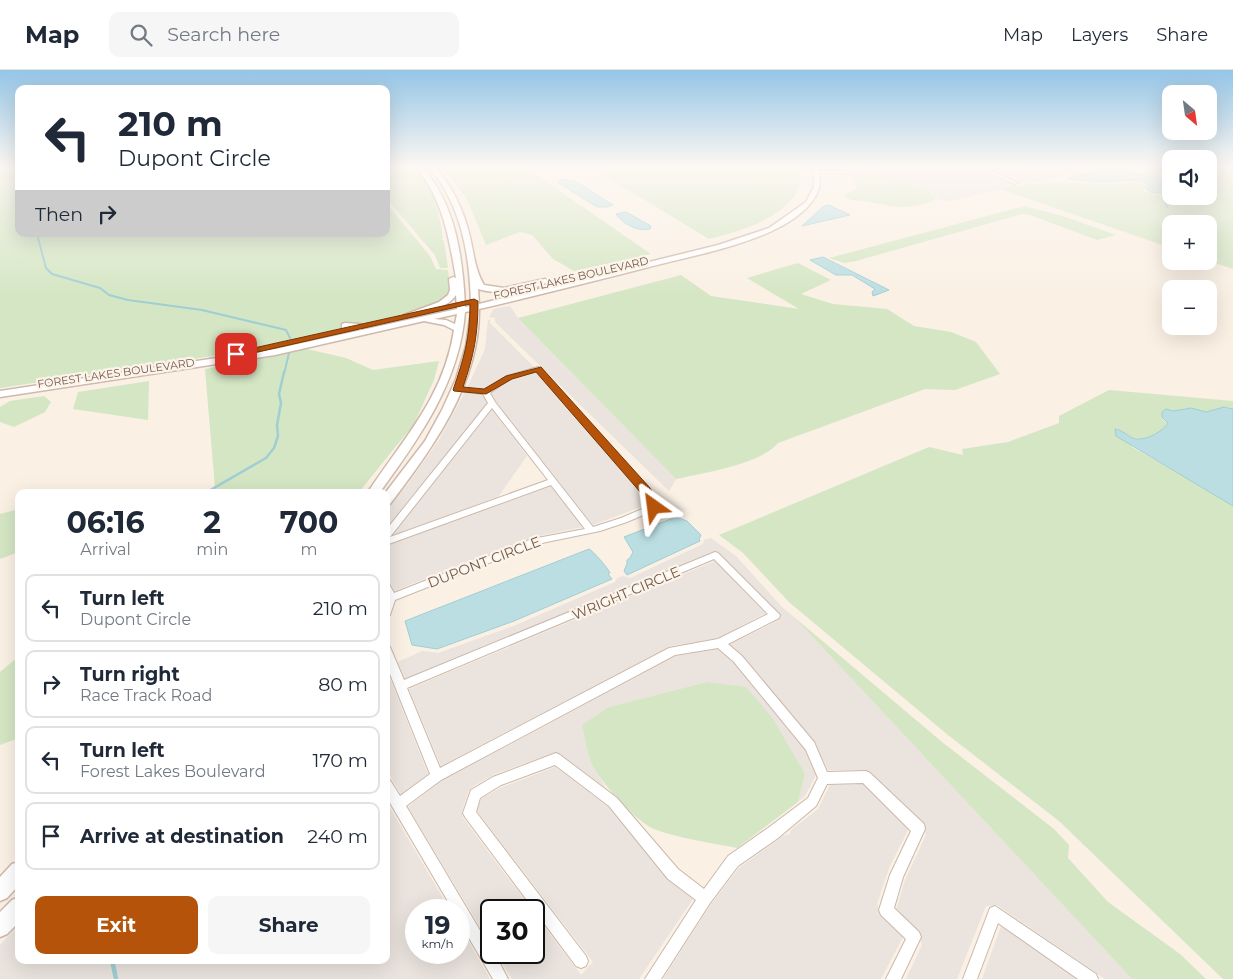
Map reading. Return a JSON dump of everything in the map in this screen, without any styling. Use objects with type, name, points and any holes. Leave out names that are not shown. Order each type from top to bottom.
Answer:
[{"type":"main road","points":[[390,496],[423,453],[440,426],[458,390],[470,351],[474,304],[474,275],[468,242],[458,209]]},
{"type":"main road","name":"FOREST LAKES BOULEVARD","points":[[0,390],[221,357],[345,328],[358,330],[462,307],[729,240],[778,221],[793,209]]},
{"type":"main road","name":"FOREST LAKES BOULEVARD","points":[[474,304],[720,247],[755,236],[784,222],[801,209]]},
{"type":"main road","points":[[376,489],[419,432],[431,411],[450,369],[460,330],[462,307],[453,239],[445,211]]},
{"type":"main road","points":[[445,211],[452,214],[459,238],[468,242]]},
{"type":"main road","points":[[444,240],[453,239]]},
{"type":"main road","points":[[405,316],[440,304],[452,295],[454,291],[450,250],[453,239]]},
{"type":"main road","points":[[474,275],[483,288],[501,290],[645,261]]},
{"type":"main road","name":"FOREST LAKES BOULEVARD","points":[[266,354],[328,340],[405,316],[462,307]]},
{"type":"main road","points":[[358,330],[428,321],[446,323],[460,330]]},
{"type":"main road","points":[[0,394],[266,354],[337,335],[345,328]]},
{"type":"main road","points":[[328,340],[349,342]]},
{"type":"main road","points":[[0,891],[15,875]]},
{"type":"main road","points":[[0,927],[15,910]]},
{"type":"street","name":"DUPONT CIRCLE","points":[[391,598],[535,541],[591,530],[630,518],[654,507],[646,491],[538,369],[509,377],[486,392]]},
{"type":"street","points":[[458,390],[486,392],[492,403],[591,530]]},
{"type":"street","points":[[390,531],[492,403]]},
{"type":"street","points":[[390,541],[553,482]]},
{"type":"street","name":"WRIGHT CIRCLE","points":[[398,805],[437,776],[674,651],[720,643],[775,615],[716,555],[401,686]]},
{"type":"street","points":[[720,643],[738,659],[810,746],[824,778]]},
{"type":"street","points":[[390,660],[437,776]]},
{"type":"street","points":[[581,961],[469,813],[475,794],[497,781],[556,760],[613,802],[673,874],[705,898]]},
{"type":"street","points":[[824,778],[866,777],[919,829],[897,875],[886,910],[914,937],[893,979]]},
{"type":"street","points":[[652,979],[705,898],[733,861],[773,833],[812,802],[824,778]]},
{"type":"street","points":[[390,791],[501,979]]},
{"type":"street","points":[[970,979],[995,913],[1091,979]]},
{"type":"shaded area","points":[[510,306],[518,318],[676,479],[669,491],[495,322],[495,318],[489,317],[494,309]]},
{"type":"shaded area","points":[[488,320],[535,368],[507,375],[484,389],[467,388],[485,349]]},
{"type":"shaded area","points":[[536,372],[642,492],[648,504],[593,525],[490,392],[511,379]]},
{"type":"shaded area","points":[[465,392],[482,394],[487,403],[390,523],[390,505],[408,484],[439,440]]},
{"type":"shaded area","points":[[492,409],[527,456],[498,497],[392,535]]},
{"type":"shaded area","points":[[552,486],[583,527],[533,537],[394,591],[390,582],[390,544]]},
{"type":"shaded area","points":[[711,538],[736,556],[1132,979],[1105,979],[997,905],[986,906],[957,979],[906,979],[922,945],[918,931],[896,910],[905,880],[926,835],[923,825],[871,773],[863,770],[828,770],[815,743],[743,657],[729,645],[779,620],[779,613],[719,553],[712,552],[405,679],[398,662],[422,651],[438,653],[516,625],[615,582],[617,578],[623,576],[630,578],[703,544],[704,540]]},
{"type":"shaded area","points":[[715,561],[766,613],[716,639],[670,646],[441,766],[409,689]]},
{"type":"shaded area","points":[[718,649],[734,662],[804,748],[816,775],[805,796],[798,802],[805,774],[707,682],[609,707],[591,762],[606,788],[560,754],[553,753],[495,774],[472,787],[468,792],[462,811],[463,818],[524,899],[480,899],[480,927],[470,910],[470,899],[463,899],[408,807],[440,782],[676,656]]},
{"type":"shaded area","points":[[390,678],[428,774],[401,794],[390,776]]},
{"type":"shaded area","points":[[555,767],[608,807],[668,879],[693,899],[639,979],[512,979],[503,964],[545,964],[545,928],[581,975],[593,962],[477,811],[481,799],[500,788]]},
{"type":"shaded area","points":[[865,784],[909,828],[889,868],[877,904],[882,917],[903,937],[881,979],[663,979],[711,904],[739,868],[783,836],[790,834],[791,830],[818,809],[830,785]]},
{"type":"shaded area","points":[[390,808],[444,899],[405,899],[405,964],[470,964],[470,944],[490,979],[0,979],[0,945],[15,928],[15,964],[390,964]]},
{"type":"shaded area","points":[[1001,926],[1078,979],[982,979]]},
{"type":"green space","points":[[0,209],[15,209],[15,237],[390,237],[391,209],[430,256],[436,269],[448,270],[451,292],[443,300],[435,304],[409,312],[364,323],[344,324],[340,327],[342,328],[226,354],[0,388]]},
{"type":"green space","points":[[396,209],[437,209],[443,239],[441,239],[444,241],[448,268],[440,268],[435,255]]},
{"type":"green space","points":[[471,209],[586,209],[651,254],[574,271],[553,259],[532,235],[520,232],[486,245]]},
{"type":"green space","points":[[660,209],[781,209],[767,219],[744,229],[709,239]]},
{"type":"green space","points":[[1012,209],[1038,209],[1066,217],[1116,235],[1097,240],[1030,215],[1022,214],[856,261],[844,263],[829,258]]},
{"type":"green space","points":[[1059,209],[1233,209],[1233,269],[1217,264],[1217,215],[1162,215],[1162,245]]},
{"type":"green space","points":[[798,263],[831,280],[801,294],[833,304],[887,309],[914,326],[951,332],[976,342],[1000,374],[955,390],[925,389],[778,443],[759,457],[716,471],[676,479],[518,318],[681,275],[711,296],[799,309],[747,278]]},
{"type":"green space","points":[[307,349],[346,358],[373,370],[439,361],[434,380],[414,424],[361,489],[214,489],[205,369]]},
{"type":"green space","points":[[149,381],[148,420],[73,409],[78,392]]},
{"type":"green space","points":[[1109,390],[1233,401],[1233,409],[1228,407],[1206,412],[1191,408],[1173,411],[1163,420],[1168,423],[1164,428],[1148,437],[1136,438],[1125,433],[1132,447],[1189,479],[1233,455],[1233,979],[1223,979],[1059,821],[948,735],[790,603],[743,553],[719,535],[929,447],[963,455],[962,449],[1008,442],[1059,423],[1059,416]]},
{"type":"green space","points":[[44,396],[51,402],[45,412],[14,427],[0,422],[0,407],[10,401]]},
{"type":"green space","points":[[15,510],[15,553],[0,559],[0,514]]},
{"type":"green space","points":[[794,617],[942,742],[1054,829],[1069,845],[1068,858],[1108,902],[1180,954],[1206,979],[1132,979]]},
{"type":"green space","points":[[15,659],[15,739],[0,745],[0,672]]},
{"type":"green space","points":[[707,682],[746,687],[773,719],[805,774],[798,802],[737,848],[663,832],[646,825],[637,818],[618,800],[595,770],[591,762],[582,725],[609,707]]},
{"type":"water","points":[[820,209],[838,209],[850,215],[802,226]]},
{"type":"water","points":[[626,212],[651,226],[650,229],[645,230],[631,226],[616,214]]},
{"type":"water","points":[[823,257],[889,290],[873,296],[872,292],[875,289],[852,275],[836,275],[810,260]]},
{"type":"water","points":[[1224,407],[1233,409],[1233,506],[1116,436],[1115,429],[1137,439],[1147,438],[1157,433],[1168,423],[1162,417],[1162,412],[1166,409],[1173,411],[1191,408],[1206,412]]},
{"type":"water","points":[[676,517],[687,521],[701,535],[700,541],[627,575],[624,571],[627,560],[633,552],[624,537]]},
{"type":"water","points":[[589,549],[606,567],[612,579],[514,621],[437,649],[412,645],[405,621]]},
{"type":"waterway","points":[[38,237],[46,268],[52,274],[100,288],[109,295],[128,300],[202,310],[286,330],[290,338]]},
{"type":"waterway","points":[[284,374],[289,353]]},
{"type":"waterway","points":[[212,489],[266,458],[274,448],[278,436],[277,425],[281,403],[279,394],[284,372]]},
{"type":"waterway","points":[[113,964],[116,979]]},
{"type":"route","points":[[236,354],[474,301],[474,330],[464,374],[458,390],[486,392],[509,377],[538,369],[646,491],[654,507]]}]
